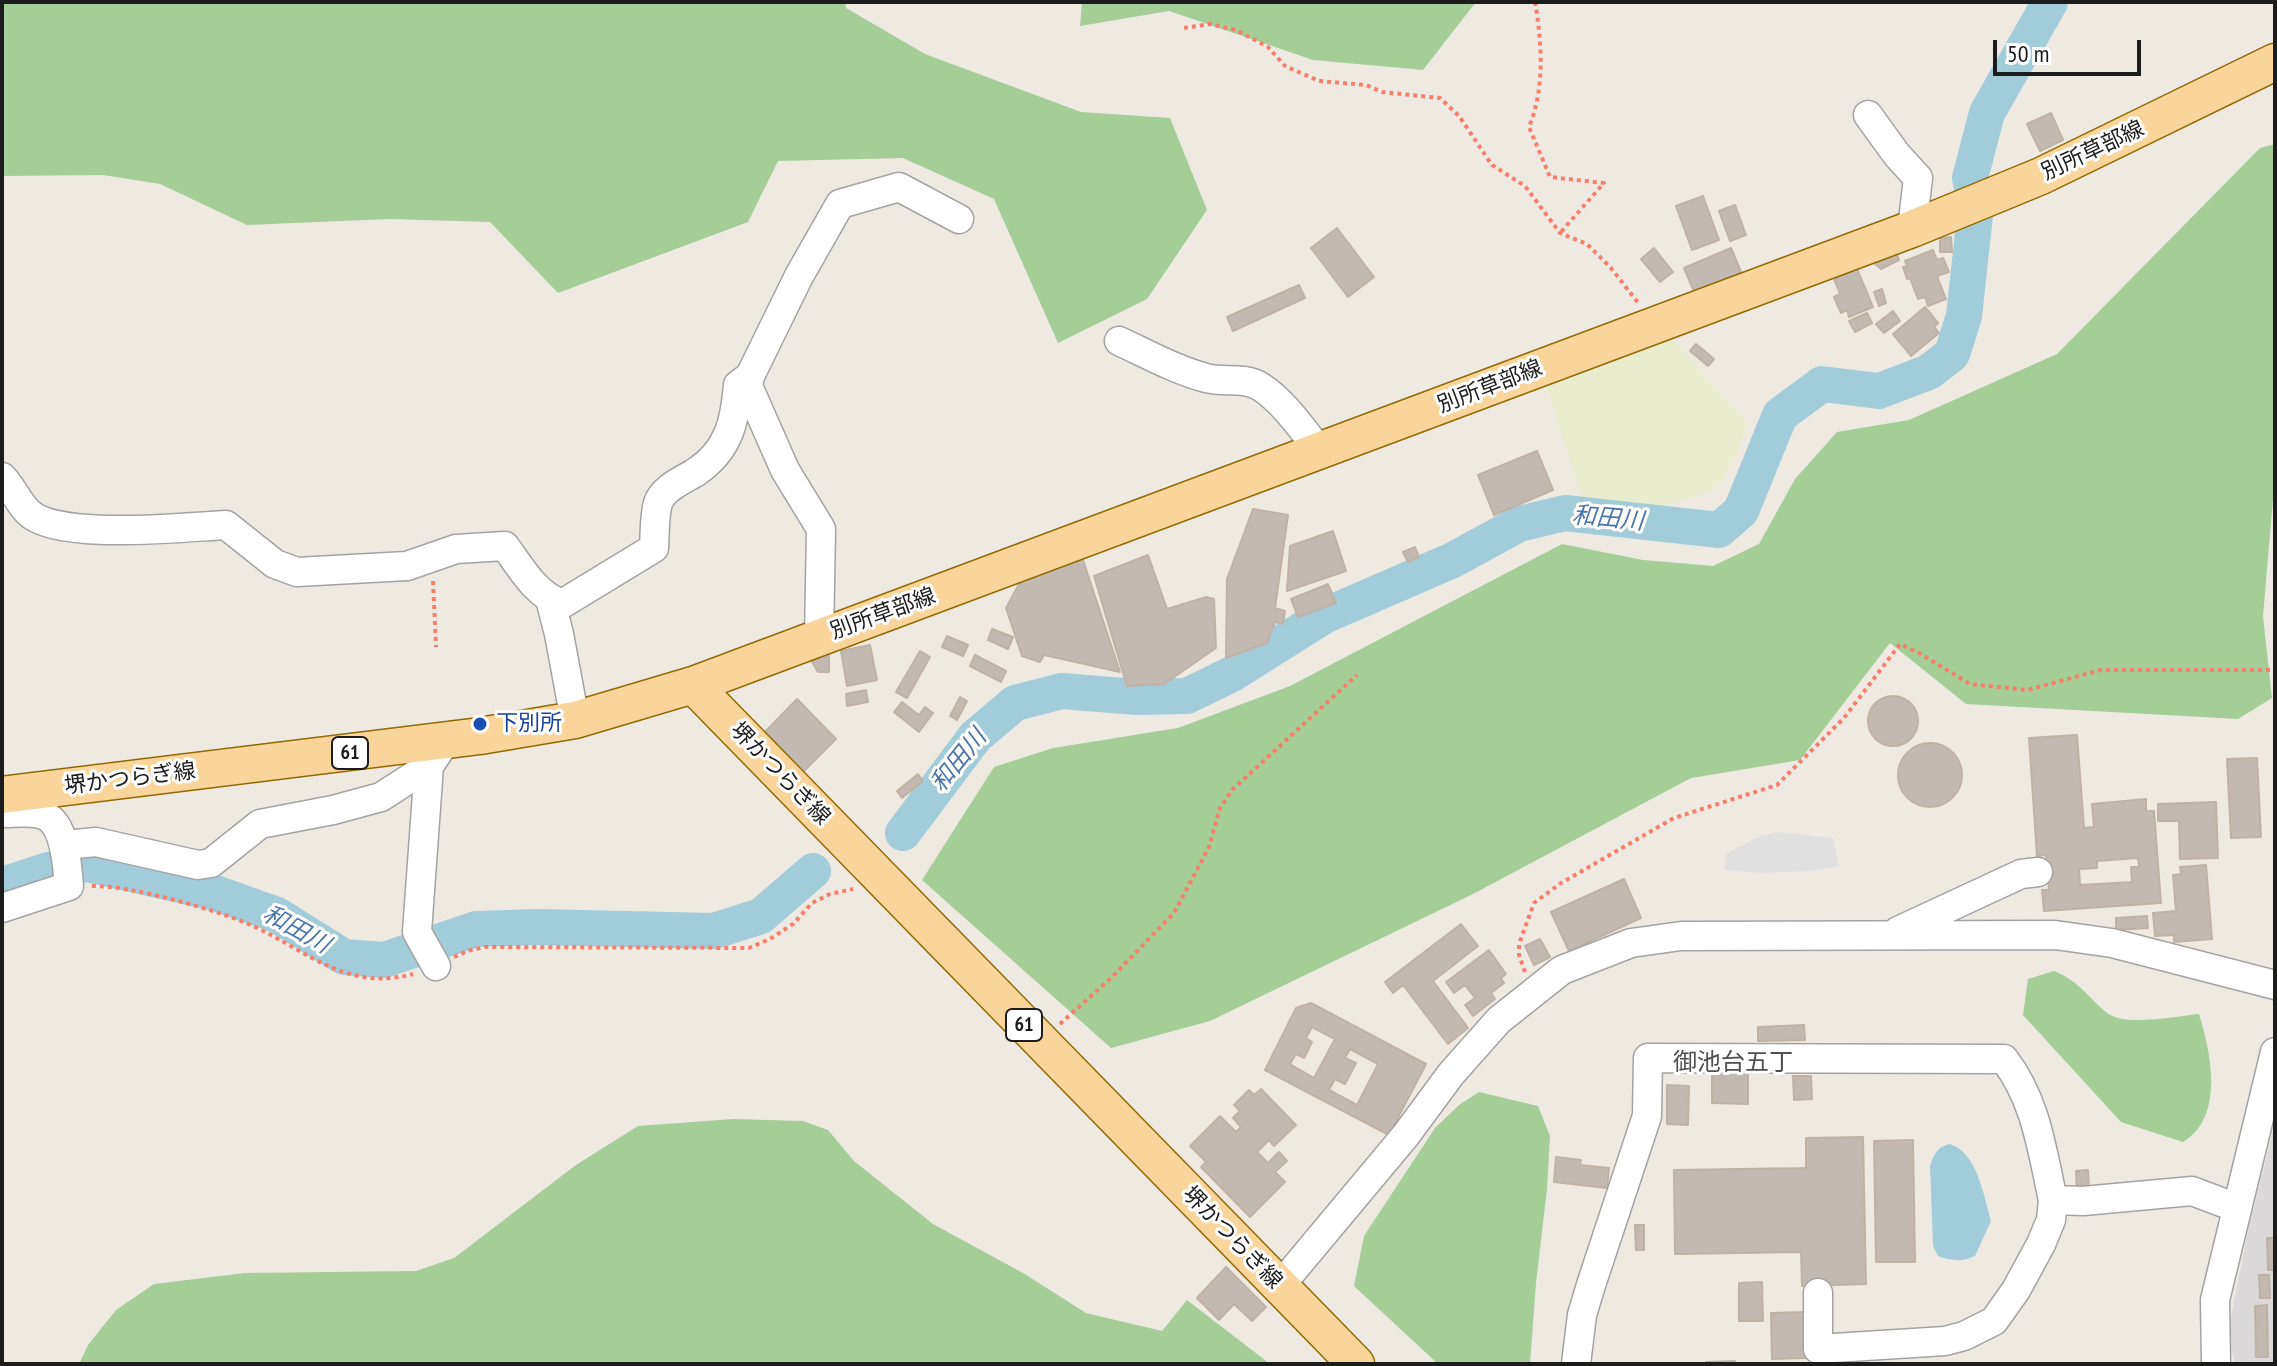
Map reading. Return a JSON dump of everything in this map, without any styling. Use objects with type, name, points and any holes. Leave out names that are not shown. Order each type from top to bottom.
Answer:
[{"type":"main road","name":"別所草部線","points":[[693,685],[1971,206],[2102,148],[2275,62]]},
{"type":"main road","name":"堺かつらぎ線","points":[[2,795],[437,754],[575,720],[693,685],[1356,1364]]},
{"type":"street","points":[[1868,115],[1918,178],[1912,229]]},
{"type":"street","points":[[819,638],[821,529],[785,470],[748,386],[750,376],[799,276],[840,204],[899,187],[959,219]]},
{"type":"street","points":[[1119,341],[1189,373],[1211,380],[1249,381],[1261,387],[1279,402],[1320,451]]},
{"type":"street","points":[[2,477],[29,514],[42,521],[100,530],[226,525],[275,564],[297,572],[407,566],[456,549],[505,546],[530,582],[550,599],[562,604],[654,548],[658,500],[675,484],[698,471],[726,440],[735,418],[738,385],[750,376]]},
{"type":"street","points":[[550,599],[575,720]]},
{"type":"street","points":[[65,845],[96,842],[198,865],[211,863],[260,824],[381,797],[437,754]]},
{"type":"street","points":[[436,966],[417,932],[437,754]]},
{"type":"street","points":[[2,813],[43,814],[53,821],[65,845],[69,886],[2,908]]},
{"type":"street","points":[[1891,935],[2021,874],[2038,872]]},
{"type":"street","points":[[1279,1287],[1406,1135],[1451,1074],[1499,1020],[1562,970],[1631,943],[1681,936],[2055,935],[2112,943],[2275,985]]},
{"type":"street","points":[[2216,1364],[2215,1300],[2270,1091],[2275,1052]]},
{"type":"street","points":[[1576,1364],[1582,1315],[1647,1116],[1648,1058],[2004,1059],[2021,1081],[2031,1106],[2053,1200],[2051,1220],[2016,1290],[1994,1321],[1964,1336],[1945,1341],[1818,1349],[1818,1293]]},
{"type":"street","points":[[2053,1200],[2083,1201],[2192,1191],[2237,1208]]},
{"type":"path","points":[[1535,2],[1542,47],[1535,114],[1529,127],[1550,177],[1604,183],[1560,233]]},
{"type":"path","points":[[1184,28],[1210,24],[1236,30],[1268,47],[1285,66],[1319,81],[1366,85],[1382,92],[1440,98],[1459,116],[1492,165],[1525,186],[1560,233],[1587,244],[1611,268],[1656,325]]},
{"type":"path","points":[[430,558],[436,647]]},
{"type":"path","points":[[1540,988],[1525,971],[1519,955],[1522,931],[1534,903],[1561,883],[1674,818],[1777,785],[1844,718],[1900,644],[1970,684],[2027,690],[2101,670],[2275,670]]},
{"type":"path","points":[[1040,1041],[1112,977],[1174,913],[1209,847],[1220,808],[1232,790],[1357,675]]},
{"type":"path","points":[[69,886],[100,886],[221,914],[254,926],[322,965],[351,975],[399,977],[485,947],[749,948],[793,924],[812,903],[821,898],[886,883]]},
{"type":"shaded area","points":[[1778,832],[1833,838],[1839,866],[1812,871],[1761,873],[1724,870],[1726,854],[1761,836]]},
{"type":"shaded area","points":[[2275,1124],[2275,1364],[2235,1364],[2231,1347],[2231,1317],[2249,1226]]},
{"type":"green space","points":[[2,2],[845,2],[846,8],[925,54],[1081,112],[1170,118],[1207,210],[1147,299],[1058,343],[994,199],[903,158],[778,161],[748,222],[558,293],[490,222],[390,219],[247,225],[160,184],[103,175],[2,176]]},
{"type":"green space","points":[[1082,2],[1476,2],[1423,70],[1313,60],[1169,11],[1080,26]]},
{"type":"green space","points":[[2275,144],[2275,476],[2263,616],[2272,698],[2238,719],[1966,704],[1890,643],[1800,760],[1691,778],[1471,895],[1210,1021],[1111,1048],[922,880],[994,767],[1053,748],[1178,728],[1290,686],[1562,544],[1643,560],[1713,566],[1759,544],[1795,479],[1837,432],[1909,420],[2057,354],[2260,148]]},
{"type":"green space","points":[[1669,335],[1747,423],[1737,454],[1723,479],[1710,491],[1664,506],[1582,499],[1546,385]]},
{"type":"green space","points":[[2054,971],[2076,984],[2115,1017],[2152,1020],[2199,1014],[2210,1065],[2210,1101],[2196,1131],[2183,1142],[2121,1122],[2023,1015],[2028,979]]},
{"type":"green space","points":[[1479,1092],[1538,1106],[1550,1136],[1530,1364],[1438,1364],[1354,1286],[1364,1236],[1435,1128],[1459,1105]]},
{"type":"green space","points":[[733,1119],[803,1121],[828,1130],[854,1161],[933,1224],[1023,1273],[1086,1313],[1162,1331],[1187,1300],[1270,1364],[79,1364],[88,1345],[116,1310],[154,1284],[245,1273],[416,1271],[454,1258],[576,1165],[638,1126]]},
{"type":"water","points":[[1950,1144],[1967,1156],[1973,1166],[1991,1221],[1975,1256],[1961,1260],[1938,1256],[1933,1246],[1930,1166],[1937,1152]]},
{"type":"building","points":[[2051,113],[2063,140],[2040,151],[2027,124]]},
{"type":"building","points":[[1703,196],[1719,240],[1692,250],[1676,206]]},
{"type":"building","points":[[1735,205],[1746,235],[1730,241],[1719,211]]},
{"type":"building","points":[[1337,228],[1374,277],[1348,297],[1311,248]]},
{"type":"building","points":[[1951,237],[1952,252],[1940,252],[1940,238]]},
{"type":"building","points":[[1654,248],[1673,272],[1660,282],[1641,259]]},
{"type":"building","points":[[1731,248],[1742,274],[1695,294],[1684,268]]},
{"type":"building","points":[[1933,250],[1937,260],[1943,258],[1949,272],[1937,276],[1946,299],[1928,306],[1925,297],[1918,299],[1903,267],[1907,266],[1905,261]]},
{"type":"building","points":[[1895,251],[1899,260],[1881,269],[1873,262]]},
{"type":"building","points":[[1857,269],[1873,307],[1849,317],[1847,310],[1841,313],[1834,297],[1840,294],[1834,279]]},
{"type":"building","points":[[1299,285],[1305,298],[1233,331],[1227,317]]},
{"type":"building","points":[[1882,289],[1886,303],[1879,306],[1874,292]]},
{"type":"building","points":[[1925,307],[1938,323],[1934,327],[1939,333],[1911,356],[1893,334]]},
{"type":"building","points":[[1893,311],[1900,321],[1884,333],[1876,324]]},
{"type":"building","points":[[1867,313],[1872,323],[1855,332],[1849,321]]},
{"type":"building","points":[[1696,344],[1714,359],[1708,366],[1690,351]]},
{"type":"building","points":[[1537,451],[1553,490],[1494,515],[1478,475]]},
{"type":"building","points":[[1253,509],[1288,515],[1275,608],[1285,611],[1283,624],[1275,622],[1267,643],[1226,658],[1227,579]]},
{"type":"building","points":[[1333,531],[1346,571],[1287,591],[1290,546]]},
{"type":"building","points":[[1415,547],[1419,557],[1408,562],[1403,552]]},
{"type":"building","points":[[1148,555],[1167,609],[1206,597],[1214,599],[1216,648],[1164,684],[1127,686],[1094,576]]},
{"type":"building","points":[[1082,557],[1120,672],[1044,655],[1040,662],[1022,656],[1006,608],[1023,577]]},
{"type":"building","points":[[1328,584],[1336,603],[1298,617],[1291,599]]},
{"type":"building","points":[[992,629],[1013,637],[1008,649],[988,640]]},
{"type":"building","points":[[947,636],[968,645],[963,656],[942,647]]},
{"type":"building","points":[[870,645],[877,680],[847,686],[841,651]]},
{"type":"building","points":[[829,649],[829,672],[818,672],[808,655]]},
{"type":"building","points":[[920,651],[930,657],[907,698],[896,692]]},
{"type":"building","points":[[975,655],[1006,671],[1001,682],[970,666]]},
{"type":"building","points":[[866,690],[868,702],[847,706],[846,694]]},
{"type":"building","points":[[1893,696],[1911,703],[1918,721],[1911,739],[1893,746],[1875,739],[1868,721],[1875,703]]},
{"type":"building","points":[[960,697],[967,701],[957,720],[950,716]]},
{"type":"building","points":[[797,699],[836,739],[803,772],[764,733]]},
{"type":"building","points":[[902,702],[919,715],[925,707],[933,713],[919,732],[894,712]]},
{"type":"building","points":[[2077,735],[2084,828],[2094,827],[2092,804],[2146,799],[2146,811],[2154,811],[2161,903],[2044,911],[2042,890],[2049,890],[2046,855],[2037,856],[2029,738]],"holes":[[[2138,858],[2139,867],[2131,867],[2132,882],[2080,885],[2079,869],[2097,868],[2097,861]]]},
{"type":"building","points":[[1930,743],[1948,749],[1956,757],[1962,775],[1956,793],[1948,801],[1930,807],[1912,801],[1904,793],[1898,775],[1904,757],[1912,749]]},
{"type":"building","points":[[2257,758],[2261,837],[2231,838],[2227,759]]},
{"type":"building","points":[[918,774],[923,781],[902,798],[897,791]]},
{"type":"building","points":[[2216,802],[2218,858],[2180,859],[2179,821],[2158,821],[2158,804]]},
{"type":"building","points":[[2206,865],[2212,939],[2174,942],[2174,935],[2155,936],[2153,913],[2176,911],[2173,875],[2181,874],[2180,867]]},
{"type":"building","points":[[1624,879],[1641,918],[1569,951],[1551,912]]},
{"type":"building","points":[[2147,916],[2148,928],[2116,930],[2116,918]]},
{"type":"building","points":[[1461,924],[1478,946],[1433,981],[1468,1028],[1448,1044],[1403,985],[1393,993],[1385,982]]},
{"type":"building","points":[[1540,939],[1550,957],[1534,965],[1525,946]]},
{"type":"building","points":[[1489,950],[1506,974],[1501,978],[1504,983],[1491,993],[1495,999],[1473,1016],[1465,1005],[1475,998],[1465,985],[1454,993],[1446,982]]},
{"type":"building","points":[[1311,1003],[1426,1064],[1389,1135],[1265,1070],[1296,1008]],"holes":[[[1312,1027],[1335,1039],[1314,1078],[1290,1064],[1296,1054],[1304,1058],[1312,1042],[1306,1038]],[[1350,1049],[1378,1064],[1357,1105],[1329,1090],[1335,1079],[1345,1084],[1356,1063],[1345,1058]]]},
{"type":"building","points":[[1804,1025],[1805,1040],[1758,1041],[1758,1027]]},
{"type":"building","points":[[1712,1072],[1748,1072],[1748,1104],[1712,1103]]},
{"type":"building","points":[[1793,1076],[1811,1076],[1812,1099],[1794,1100]]},
{"type":"building","points":[[1667,1085],[1689,1086],[1688,1125],[1667,1124]]},
{"type":"building","points":[[1261,1089],[1296,1125],[1274,1146],[1269,1140],[1257,1152],[1268,1163],[1279,1152],[1287,1161],[1275,1172],[1285,1182],[1250,1217],[1201,1167],[1206,1162],[1190,1146],[1220,1116],[1236,1132],[1241,1127],[1233,1118],[1240,1111],[1234,1105],[1249,1090],[1254,1095]]},
{"type":"building","points":[[1863,1137],[1866,1284],[1802,1286],[1801,1252],[1675,1254],[1674,1170],[1806,1168],[1806,1138]]},
{"type":"building","points":[[1913,1140],[1915,1262],[1876,1262],[1874,1141]]},
{"type":"building","points":[[1556,1157],[1581,1160],[1580,1165],[1609,1168],[1607,1188],[1554,1182]]},
{"type":"building","points":[[2088,1170],[2089,1192],[2077,1193],[2076,1171]]},
{"type":"building","points":[[1635,1225],[1644,1225],[1644,1250],[1636,1250]]},
{"type":"building","points":[[2267,1238],[2275,1238],[2275,1270],[2268,1270]]},
{"type":"building","points":[[1226,1267],[1266,1307],[1252,1321],[1234,1304],[1219,1320],[1197,1298]]},
{"type":"building","points":[[2259,1275],[2269,1275],[2270,1298],[2260,1298]]},
{"type":"building","points":[[1762,1282],[1763,1321],[1739,1321],[1739,1283]]},
{"type":"building","points":[[2267,1305],[2268,1357],[2256,1357],[2255,1306]]},
{"type":"building","points":[[1806,1312],[1807,1358],[1772,1359],[1771,1313]]},
{"type":"building","points":[[1735,1361],[1735,1364],[1706,1364],[1706,1362]]},
{"type":"waterway","name":"和田川","points":[[903,833],[975,737],[1015,703],[1062,691],[1136,697],[1187,696],[1232,674],[1324,616],[1453,560],[1519,524],[1565,513],[1719,530],[1741,511],[1780,415],[1822,384],[1879,391],[1929,372],[1952,354],[1964,316],[1976,206],[1970,178],[1987,113],[2050,2]]},
{"type":"waterway","name":"和田川","points":[[2,885],[48,870],[87,864],[215,893],[277,915],[344,957],[384,960],[476,929],[538,927],[714,931],[761,916],[813,871]]},
{"type":"place","name":"下別所","points":[[480,724]]},
{"type":"district","name":"御池台五丁","points":[[1733,1063]]}]
